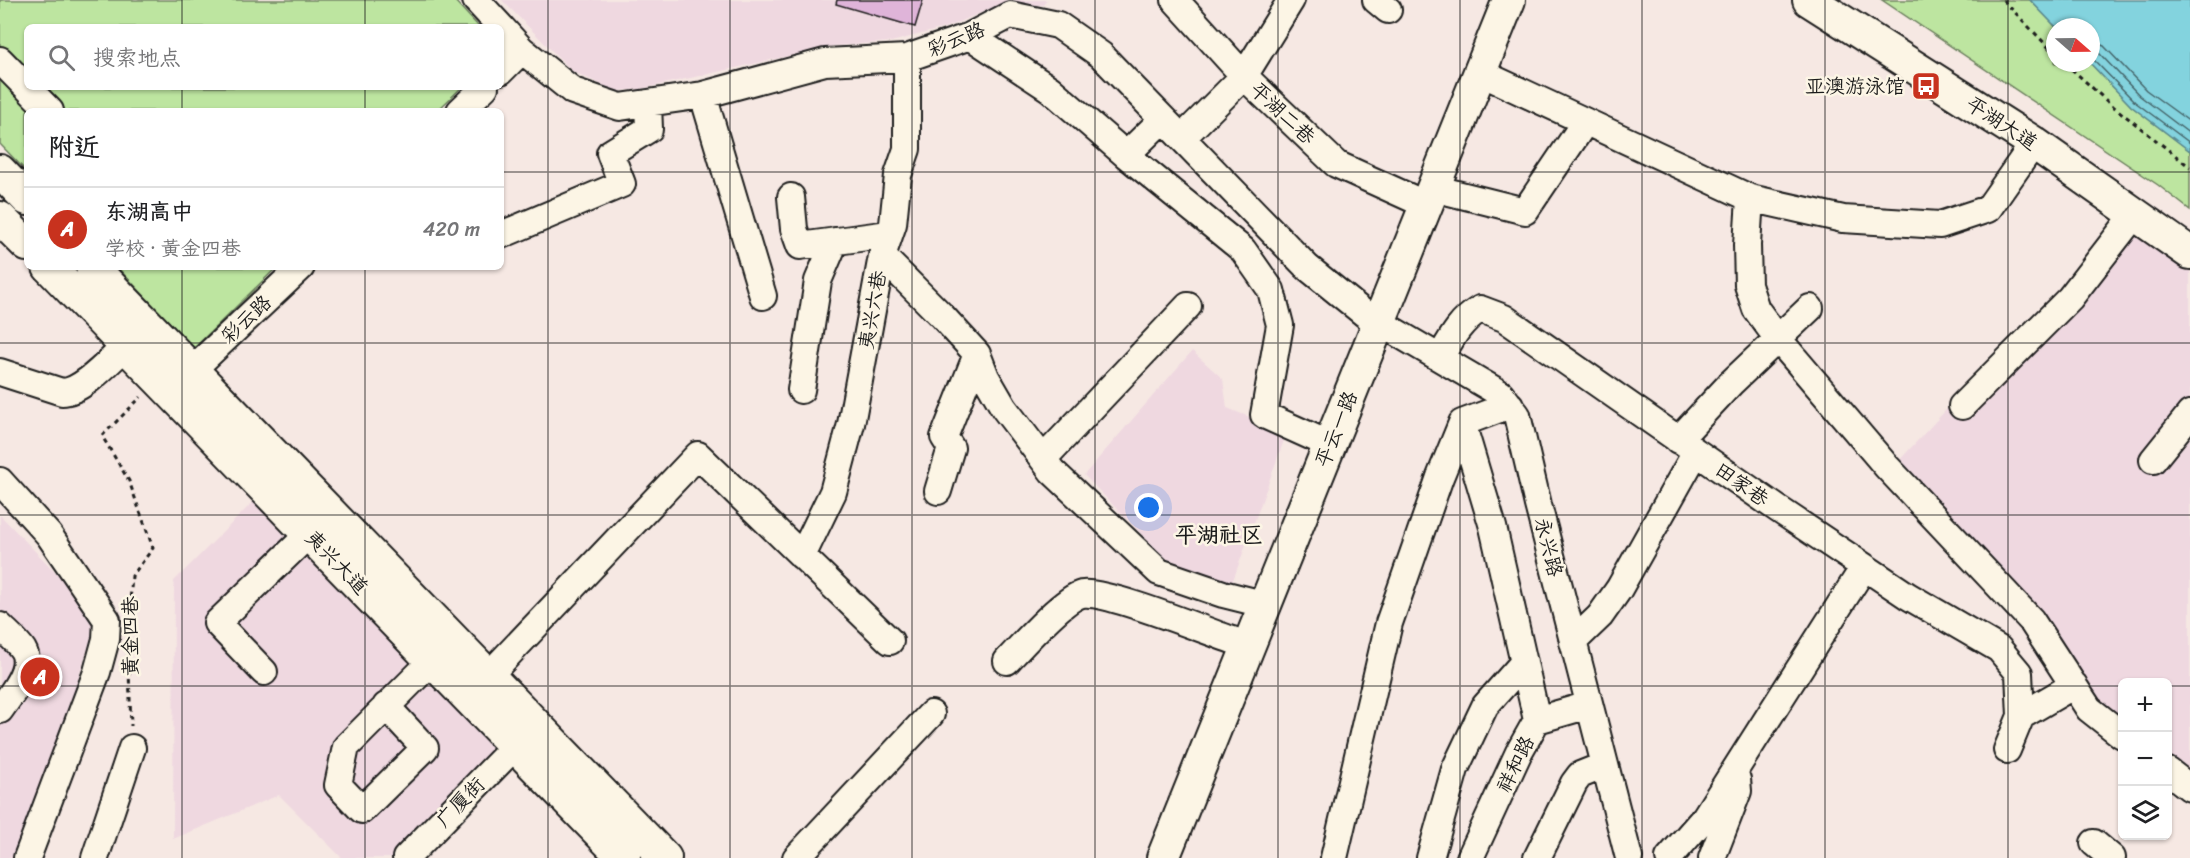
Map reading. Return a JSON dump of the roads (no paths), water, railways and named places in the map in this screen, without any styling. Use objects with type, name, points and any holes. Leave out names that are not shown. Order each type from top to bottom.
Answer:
[{"type":"main road","name":"平云一路","points":[[1163,858],[1422,193],[1489,0]]},
{"type":"main road","name":"平云一路","points":[[1422,193],[1479,72],[1509,0]]},
{"type":"main road","name":"平湖大道","points":[[1809,0],[2034,143],[2190,253]]},
{"type":"main road","name":"平湖大道","points":[[1833,0],[2038,132],[2190,236]]},
{"type":"main road","points":[[0,171],[24,196]]},
{"type":"main road","points":[[0,218],[24,242]]},
{"type":"main road","name":"夷兴大道","points":[[52,270],[624,858]]},
{"type":"main road","name":"夷兴大道","points":[[95,270],[665,858]]},
{"type":"main road","name":"平云一路","points":[[1149,858],[1315,438],[1372,318]]},
{"type":"street","name":"彩云路","points":[[476,0],[498,24]]},
{"type":"street","name":"平湖二巷","points":[[1175,0],[1244,76],[1336,164],[1422,193],[1524,211],[1585,122]]},
{"type":"street","points":[[1182,138],[1244,76],[1291,0]]},
{"type":"street","name":"彩云路","points":[[504,30],[522,50],[573,91],[620,107],[703,95],[825,62],[907,58],[970,36],[1010,15],[1058,24],[1101,55],[1307,267],[1372,318]]},
{"type":"street","points":[[970,36],[1050,89],[1126,155],[1243,250],[1271,290],[1280,325],[1264,415],[1315,438]]},
{"type":"street","points":[[504,68],[522,50]]},
{"type":"street","name":"夷兴六巷","points":[[802,556],[833,492],[852,424],[886,245],[893,224],[898,175],[907,149],[907,58]]},
{"type":"street","points":[[0,60],[24,84]]},
{"type":"street","points":[[1479,72],[1750,198],[1843,219],[1940,225],[1988,209],[2034,143]]},
{"type":"street","points":[[29,90],[47,108]]},
{"type":"street","points":[[463,108],[482,90]]},
{"type":"street","points":[[703,95],[762,296]]},
{"type":"street","points":[[504,234],[622,184],[610,153],[649,129],[648,103]]},
{"type":"street","points":[[1126,155],[1163,119]]},
{"type":"street","points":[[790,197],[794,229],[800,246],[835,241],[886,245],[977,354],[986,377],[1004,408],[1052,471],[1159,572],[1251,601]]},
{"type":"street","points":[[1750,198],[1747,245],[1748,285],[1756,309],[1778,339],[1887,467],[2031,620],[2090,709],[2118,732]]},
{"type":"street","points":[[1962,406],[2070,298],[2135,214]]},
{"type":"street","points":[[801,390],[818,281],[835,241]]},
{"type":"street","name":"彩云路","points":[[191,371],[298,270]]},
{"type":"street","points":[[1043,459],[1188,306]]},
{"type":"street","points":[[1573,642],[1600,616],[1618,589],[1687,446],[1732,382],[1810,308]]},
{"type":"street","name":"田家巷","points":[[1440,358],[1455,331],[1468,316],[1480,309],[1504,318],[1864,567],[1908,596],[1999,649],[2019,673],[2021,716],[2007,750]]},
{"type":"street","name":"永兴路","points":[[1372,318],[1501,394],[1517,415],[1538,506],[1629,858]]},
{"type":"street","points":[[0,372],[62,392],[70,392],[82,385],[127,345]]},
{"type":"street","points":[[938,491],[951,448],[944,437],[977,354]]},
{"type":"street","points":[[1334,858],[1389,623],[1440,477],[1462,423],[1510,405]]},
{"type":"street","points":[[2153,460],[2190,414]]},
{"type":"street","points":[[1462,423],[1492,527],[1537,720]]},
{"type":"street","points":[[488,676],[698,455],[890,641]]},
{"type":"street","points":[[0,481],[49,535],[107,620],[106,639],[97,672],[27,858]]},
{"type":"street","points":[[264,672],[217,623],[309,534]]},
{"type":"street","points":[[1669,858],[1705,817],[1864,567]]},
{"type":"street","points":[[1007,661],[1057,610],[1081,594],[1109,597],[1235,641]]},
{"type":"street","points":[[0,626],[24,651],[27,664],[0,710]]},
{"type":"street","points":[[386,706],[432,661]]},
{"type":"street","points":[[1430,858],[1455,769],[1485,706],[1524,662]]},
{"type":"street","points":[[2021,716],[2074,685]]},
{"type":"street","name":"祥和路","points":[[1470,858],[1519,752],[1537,720],[1589,705]]},
{"type":"street","points":[[796,858],[931,714]]},
{"type":"street","name":"广厦街","points":[[406,858],[514,746]]},
{"type":"street","points":[[95,858],[132,748]]},
{"type":"street","points":[[1537,858],[1574,783],[1580,775],[1605,765]]},
{"type":"street","points":[[1712,858],[1738,791],[1737,779],[1732,774]]},
{"type":"street","points":[[2172,774],[2190,788]]},
{"type":"water","points":[[2030,0],[2190,0],[2190,151],[2131,106],[2099,72],[2100,18],[2047,18]]},
{"type":"place","name":"亚澳游泳馆","points":[[1926,86]]},
{"type":"place","name":"东湖高中","points":[[40,677]]},
{"type":"district","name":"平湖社区","points":[[1219,534]]}]
